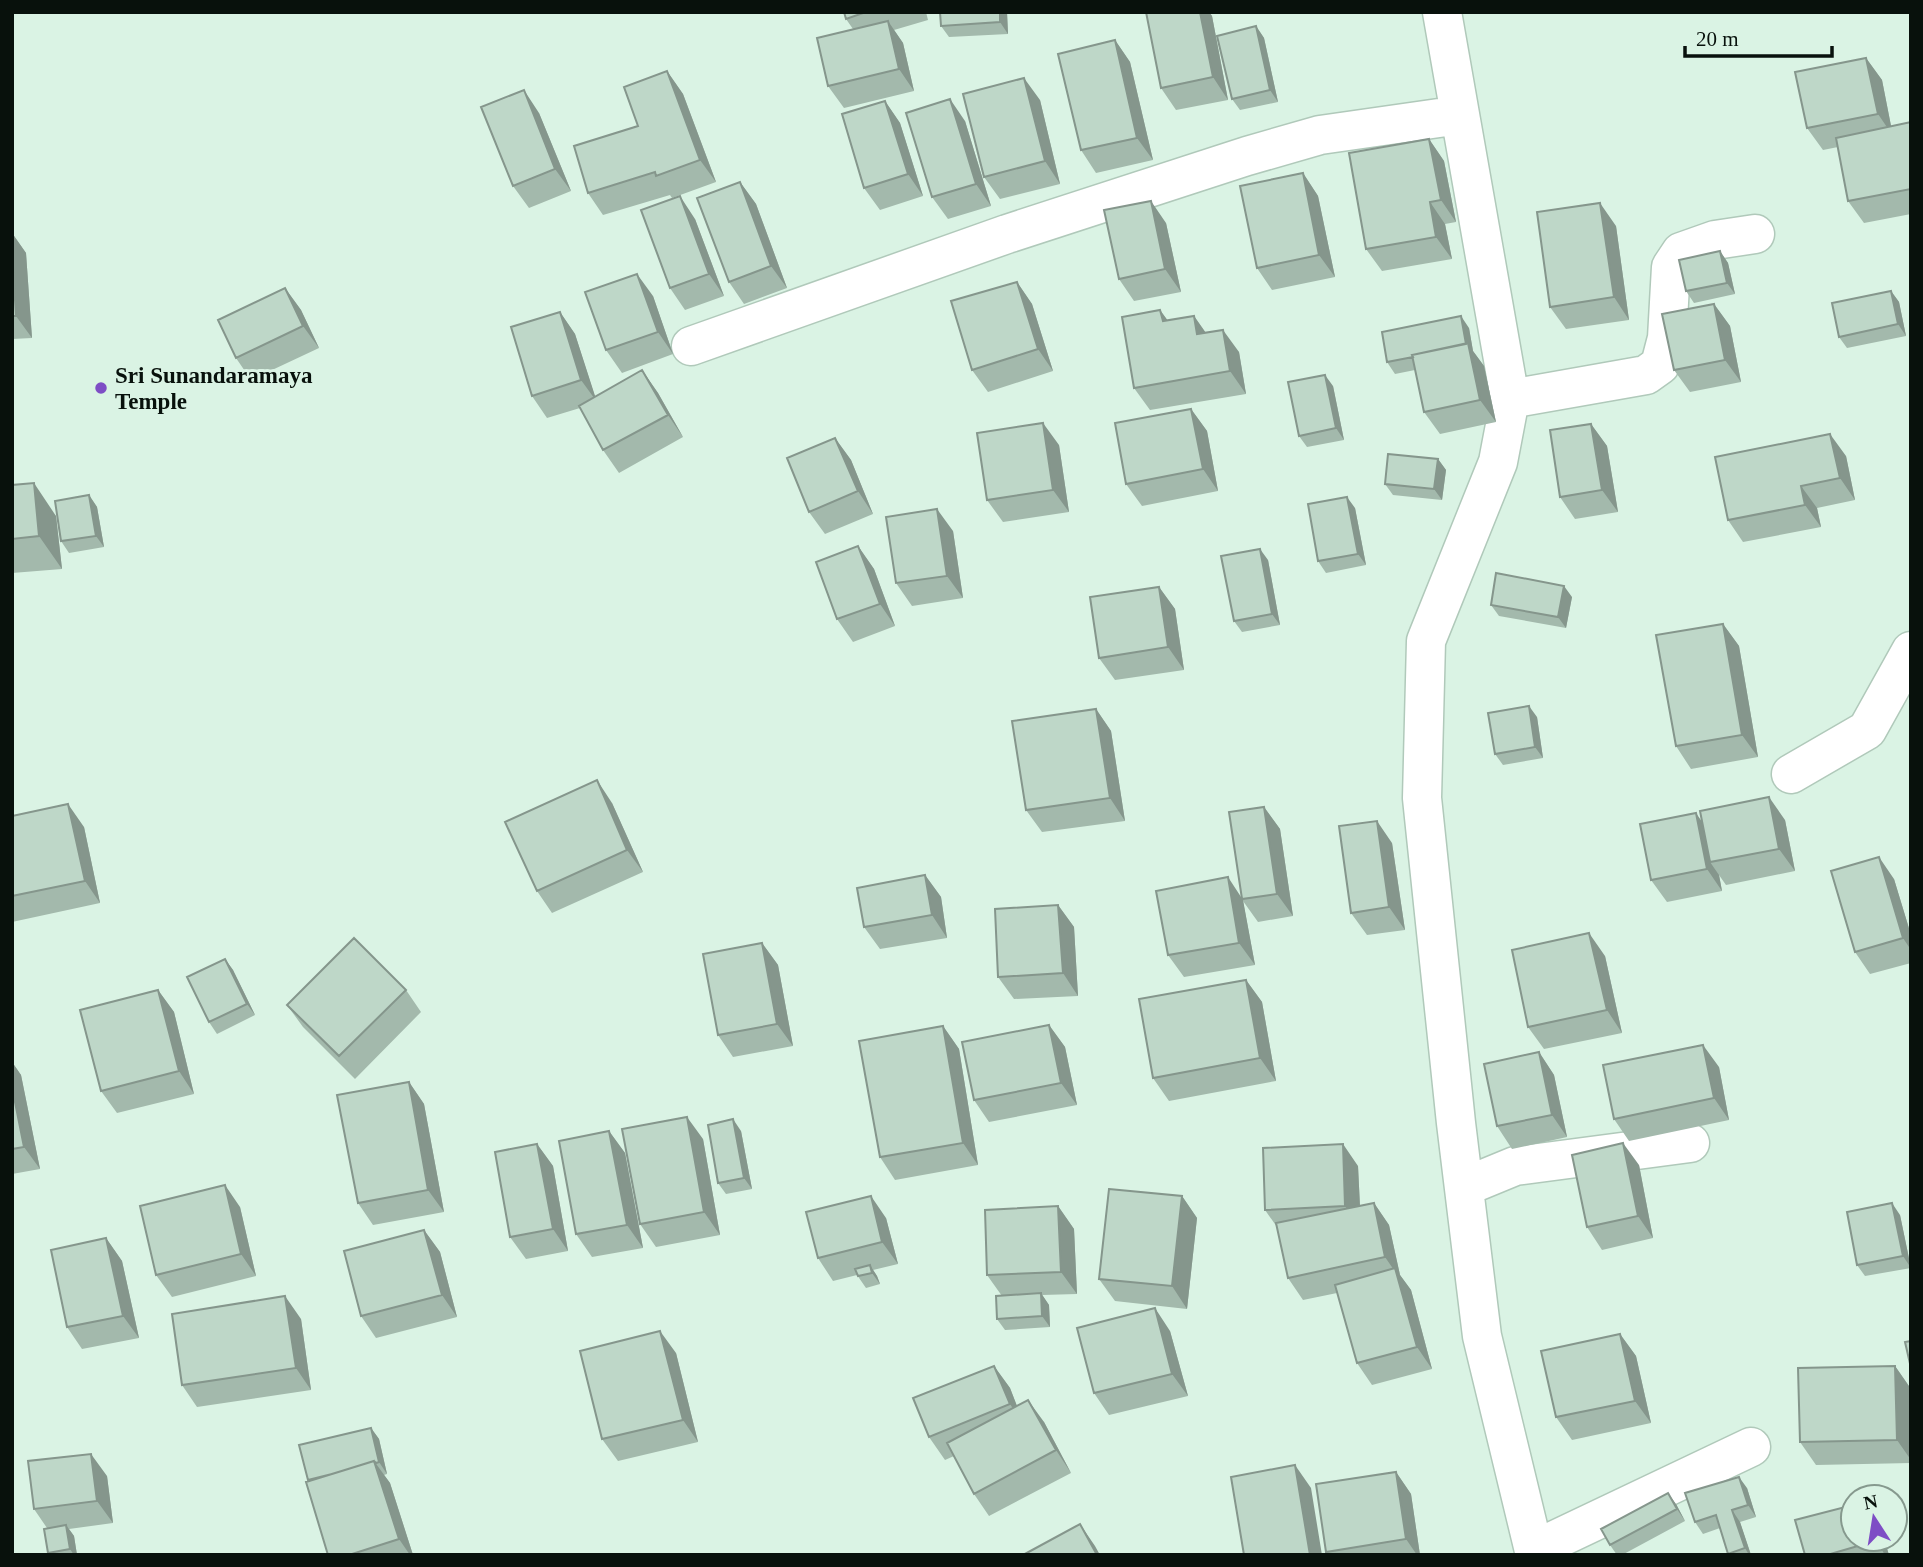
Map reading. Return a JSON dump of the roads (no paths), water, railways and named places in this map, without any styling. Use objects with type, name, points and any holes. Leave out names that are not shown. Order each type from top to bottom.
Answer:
[{"type":"street","points":[[1442,12],[1510,399],[1498,462],[1426,641],[1422,797],[1482,1336],[1535,1553],[1751,1447]]},
{"type":"street","points":[[691,346],[995,239],[1247,156],[1320,135],[1460,116]]},
{"type":"street","points":[[1510,399],[1646,374],[1660,365],[1667,338],[1671,267],[1681,252],[1715,240],[1755,234]]},
{"type":"street","points":[[1791,774],[1867,730],[1911,651]]},
{"type":"street","points":[[1464,1187],[1515,1166],[1690,1143]]},
{"type":"place","name":"Sri Sunandaramaya Temple","points":[[101,388]]}]
